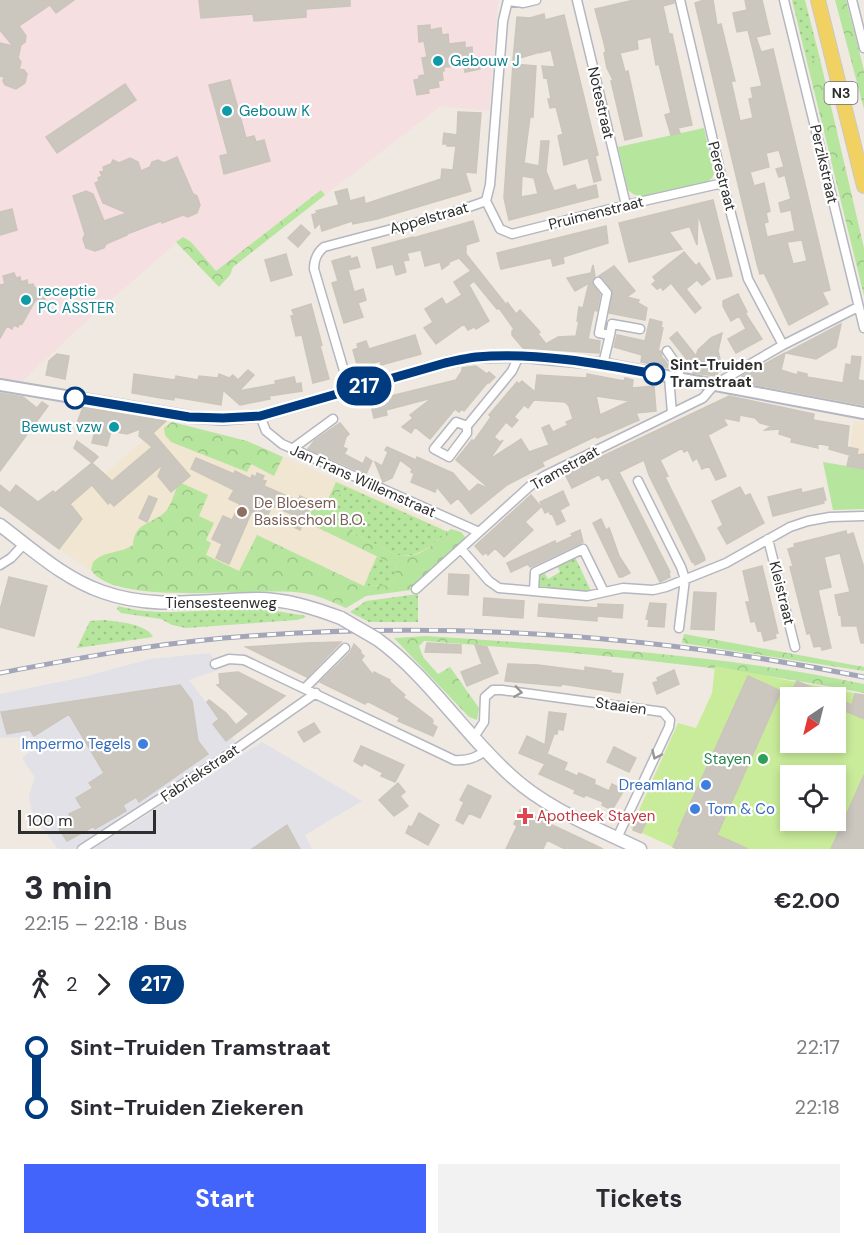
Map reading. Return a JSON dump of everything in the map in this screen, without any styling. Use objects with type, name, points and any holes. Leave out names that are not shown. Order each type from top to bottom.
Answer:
[{"type":"main road","name":"N3","points":[[818,0],[864,186]]},
{"type":"main road","name":"Tiensesteenweg","points":[[0,525],[58,569],[82,583],[113,595],[157,603],[265,600],[290,603],[322,611],[356,626],[400,658],[509,775],[542,800],[640,849]]},
{"type":"street","points":[[508,1],[523,3],[536,0]]},
{"type":"street","name":"Notestraat","points":[[577,0],[626,205]]},
{"type":"street","name":"Perestraat","points":[[680,0],[748,279],[783,345]]},
{"type":"street","name":"Perzikstraat","points":[[784,0],[864,328]]},
{"type":"street","points":[[852,0],[864,48]]},
{"type":"street","name":"Appelstraat","points":[[350,391],[314,269],[314,260],[324,247],[452,213],[486,201],[490,185],[503,21],[508,1]]},
{"type":"street","name":"Pruimenstraat","points":[[486,201],[500,229],[512,234],[723,183]]},
{"type":"street","points":[[598,282],[607,293],[599,333],[610,335]]},
{"type":"street","name":"Tramstraat","points":[[416,589],[544,476],[704,398],[714,385],[783,345],[858,307]]},
{"type":"street","points":[[603,364],[612,324],[640,329]]},
{"type":"street","points":[[667,351],[678,367],[674,378],[672,413]]},
{"type":"street","points":[[467,426],[512,371],[519,356]]},
{"type":"street","points":[[0,386],[189,417],[260,416],[445,363],[475,357],[519,356],[603,364],[864,413]]},
{"type":"street","name":"Jan Frans Willemstraat","points":[[260,416],[270,435],[292,449],[478,532]]},
{"type":"street","points":[[292,449],[333,419]]},
{"type":"street","points":[[638,480],[685,579],[679,628]]},
{"type":"street","points":[[462,549],[489,581],[499,588],[587,596],[623,588],[653,590],[666,587],[704,574],[790,527],[808,520],[864,516]]},
{"type":"street","name":"Kleistraat","points":[[768,539],[795,647]]},
{"type":"street","points":[[0,565],[11,558],[25,543]]},
{"type":"street","points":[[534,591],[535,572],[583,549],[604,592]]},
{"type":"street","points":[[305,688],[345,648]]},
{"type":"street","points":[[215,664],[229,659],[244,660],[454,760],[470,759],[486,750]]},
{"type":"street","name":"Staaien","points":[[474,737],[484,722],[485,697],[493,690],[663,712],[670,720],[669,727],[617,838]]},
{"type":"street","name":"Fabriekstraat","points":[[82,849],[224,758],[316,693]]},
{"type":"shaded area","points":[[0,0],[498,0],[489,111],[441,106],[325,195],[321,190],[216,271],[191,242],[183,237],[73,333],[22,382],[0,380]]},
{"type":"shaded area","name":"De Bloesem Basisschool B.O.","points":[[166,421],[247,441],[442,526],[432,550],[409,588],[98,575],[59,549],[82,519],[70,504]]},
{"type":"shaded area","points":[[854,421],[864,422],[864,469],[847,466]]},
{"type":"shaded area","points":[[210,653],[218,670],[189,680],[236,742],[74,849],[58,849],[31,809],[29,795],[35,778],[22,758],[39,744],[33,737],[0,738],[0,694],[83,677],[150,659]]},
{"type":"shaded area","points":[[262,742],[362,801],[305,835],[312,849],[93,849]]},
{"type":"green space","points":[[792,0],[805,0],[820,59],[807,62]]},
{"type":"green space","points":[[835,0],[846,0],[864,70],[864,109]]},
{"type":"green space","points":[[820,59],[864,248],[864,296],[807,62]]},
{"type":"green space","points":[[704,128],[714,174],[706,183],[641,197],[628,190],[618,147]]},
{"type":"green space","points":[[321,190],[325,195],[233,267],[230,275],[219,287],[176,242],[183,237],[191,242],[216,271]]},
{"type":"green space","points":[[172,422],[247,441],[283,457],[274,476],[251,464],[247,472],[171,442],[165,435],[164,428]]},
{"type":"green space","points":[[823,462],[864,469],[864,509],[833,510]]},
{"type":"green space","points":[[179,482],[208,495],[199,516],[214,523],[206,540],[211,543],[206,555],[239,571],[257,535],[364,586],[390,585],[397,566],[306,522],[315,504],[324,508],[336,482],[343,485],[329,520],[396,555],[420,553],[451,529],[461,532],[466,538],[411,590],[366,596],[346,608],[303,593],[190,593],[128,589],[105,582],[91,570],[93,562],[98,558],[133,545],[134,537],[140,528],[165,512]]},
{"type":"green space","points":[[343,485],[448,532],[418,553],[396,555],[329,520]]},
{"type":"green space","points":[[377,556],[397,566],[390,585],[364,586]]},
{"type":"green space","points":[[575,557],[591,591],[586,593],[543,590],[537,585],[537,576],[544,572],[548,579],[560,572],[557,566]]},
{"type":"green space","points":[[418,594],[418,622],[369,622],[350,612],[366,601]]},
{"type":"green space","points":[[118,606],[134,610],[167,612],[257,609],[306,616],[296,620],[186,628],[172,625],[161,619],[121,613],[117,609]]},
{"type":"green space","points":[[105,620],[139,626],[153,637],[77,648],[90,621]]},
{"type":"green space","points":[[684,634],[864,667],[864,671],[682,643]]},
{"type":"green space","points":[[427,636],[701,658],[864,684],[864,693],[846,690],[846,687],[831,687],[700,667],[424,641],[419,646],[423,657],[438,674],[450,667],[479,708],[477,720],[469,717],[394,638]]},
{"type":"green space","name":"Stayen","points":[[715,666],[823,687],[780,687],[780,753],[846,753],[846,691],[864,695],[864,849],[677,849],[631,828],[678,723],[696,728],[712,693]]},
{"type":"building","points":[[0,0],[74,0],[56,13],[50,5],[19,26],[26,36],[18,58],[21,62],[19,69],[24,70],[27,74],[25,83],[16,89],[5,85],[4,77],[0,76],[0,43],[13,46],[0,30]]},
{"type":"building","points":[[199,0],[350,0],[350,6],[306,9],[306,17],[254,21],[253,14],[201,18]]},
{"type":"building","points":[[634,0],[674,0],[674,3],[663,6],[669,34],[672,34],[692,125],[678,128],[680,133],[671,135],[665,115],[671,113],[659,64],[656,65],[651,37],[637,40],[638,49],[620,53],[625,72],[628,71],[642,136],[625,140],[595,9]]},
{"type":"building","points":[[713,0],[717,25],[721,24],[735,81],[731,81],[740,121],[753,118],[749,99],[753,98],[751,88],[762,86],[748,30],[737,32],[733,13],[747,10],[745,0],[762,0],[770,34],[756,37],[761,52],[773,49],[830,290],[822,292],[828,304],[789,325],[764,273],[760,274],[757,264],[695,3]],"holes":[[[779,150],[784,167],[776,169],[779,177],[785,175],[791,199],[779,203],[781,212],[791,210],[795,231],[767,237],[764,223],[768,222],[766,213],[770,211],[764,183],[754,186],[750,172],[769,167],[766,153]],[[802,240],[807,261],[793,264],[787,242]]]},
{"type":"building","points":[[544,14],[545,20],[564,15],[598,155],[595,156],[601,180],[594,182],[588,158],[564,165],[558,136],[563,134],[556,107],[550,108],[548,99],[551,99],[547,77],[544,78],[542,66],[555,67],[551,50],[539,53],[537,49],[537,53],[513,60],[517,17],[530,18]]},
{"type":"building","name":"Gebouw J","points":[[430,25],[430,30],[441,28],[442,35],[448,34],[449,44],[465,42],[465,48],[472,47],[473,58],[478,57],[480,69],[465,72],[464,66],[444,67],[443,80],[438,81],[439,87],[428,89],[429,93],[417,95],[414,80],[425,75],[422,58],[427,57],[424,41],[419,42],[418,26]]},
{"type":"building","points":[[513,64],[536,66],[533,117],[530,117],[524,163],[539,166],[541,141],[549,141],[546,171],[554,191],[575,185],[577,190],[596,185],[598,197],[509,220],[504,198]],"holes":[[[522,176],[534,178],[538,194],[521,197]]]},
{"type":"building","name":"Gebouw K","points":[[230,80],[246,138],[254,136],[256,142],[264,140],[270,161],[224,174],[220,156],[228,154],[209,85]]},
{"type":"building","points":[[125,84],[136,100],[57,153],[46,137]]},
{"type":"building","points":[[458,112],[481,113],[476,173],[465,172],[471,191],[377,219],[353,224],[352,221],[322,231],[320,223],[315,228],[312,215],[317,213],[316,211],[339,205],[335,192],[347,189],[350,201],[364,197],[365,204],[441,179],[442,169],[453,170],[456,146],[447,146],[443,144],[443,141],[444,133],[457,135]]},
{"type":"building","points":[[177,157],[193,194],[197,196],[200,205],[197,213],[188,217],[183,215],[162,223],[161,221],[127,234],[95,251],[86,248],[83,239],[85,234],[73,196],[86,191],[93,194],[104,221],[127,213],[103,203],[95,183],[102,176],[100,172],[104,171],[103,167],[111,164],[113,160],[119,163],[130,158],[138,162],[141,171],[150,167],[152,162],[158,160],[164,163]]},
{"type":"building","points":[[713,200],[732,276],[717,279],[698,213],[697,245],[688,227],[669,232],[682,249],[629,262],[619,223]]},
{"type":"building","points":[[12,209],[17,230],[0,235],[0,212]]},
{"type":"building","points":[[473,221],[479,241],[466,245],[466,254],[508,307],[507,302],[516,314],[520,310],[540,332],[538,334],[546,344],[558,337],[576,336],[579,307],[583,308],[589,283],[575,291],[567,278],[591,273],[593,265],[595,276],[592,284],[600,295],[597,311],[594,310],[588,339],[600,341],[599,353],[523,348],[512,335],[514,329],[499,308],[497,309],[474,281],[469,285],[489,321],[476,329],[474,327],[468,330],[464,324],[436,344],[424,328],[433,322],[425,309],[442,298],[446,305],[462,295],[454,282],[471,271],[459,258],[449,262],[442,269],[440,262],[425,266],[421,250],[407,253],[409,260],[403,261],[406,272],[396,275],[393,264],[377,268],[372,248]]},
{"type":"building","points":[[301,225],[310,233],[298,247],[288,238]]},
{"type":"building","points":[[606,226],[608,243],[563,257],[564,263],[553,266],[551,258],[501,269],[497,253]]},
{"type":"building","points":[[684,252],[696,266],[699,263],[710,279],[702,285],[697,280],[686,289],[701,308],[695,313],[671,283],[663,290],[661,287],[657,289],[652,284],[656,281],[653,277]]},
{"type":"building","points":[[286,254],[292,275],[271,281],[265,260]]},
{"type":"building","points":[[350,256],[351,259],[357,257],[360,267],[348,270],[354,292],[363,289],[366,300],[358,303],[363,317],[344,323],[332,283],[338,281],[332,261]]},
{"type":"building","points":[[614,266],[635,291],[627,297],[639,300],[638,303],[647,308],[645,320],[609,313],[613,291],[599,276]]},
{"type":"building","name":"receptie PC ASSTER","points":[[14,273],[16,278],[20,277],[21,282],[27,280],[28,285],[33,284],[43,292],[45,299],[35,301],[22,324],[20,323],[18,327],[14,325],[12,329],[7,326],[0,338],[0,285],[5,284],[3,276]]},
{"type":"building","points":[[738,294],[747,312],[745,313],[762,339],[736,353],[728,339],[746,329],[739,316],[731,321],[723,306],[723,301]]},
{"type":"building","points":[[311,304],[329,379],[313,383],[302,335],[296,336],[291,316],[294,315],[292,310]]},
{"type":"building","points":[[650,319],[662,322],[661,327],[663,328],[658,351],[661,351],[662,358],[670,368],[641,362],[642,355],[614,347],[617,335],[645,341]]},
{"type":"building","points":[[841,324],[836,347],[816,359],[786,353]]},
{"type":"building","points":[[677,332],[696,356],[698,350],[711,338],[722,333],[718,351],[720,359],[717,376],[693,373],[685,357],[670,338]]},
{"type":"building","points":[[415,335],[421,354],[381,365],[380,361],[358,368],[353,350],[358,348],[357,344],[366,341],[369,349]]},
{"type":"building","points":[[785,353],[781,370],[843,383],[846,364],[851,365],[852,356],[861,357],[858,380],[864,381],[864,405],[742,382],[742,376]]},
{"type":"building","points":[[57,354],[69,356],[65,379],[46,375],[49,361]]},
{"type":"building","points":[[476,366],[495,377],[488,382],[464,411],[462,409],[459,412],[455,409],[430,439],[415,427],[411,433],[402,427],[413,418],[410,415],[432,398],[386,410],[387,415],[374,418],[370,401],[456,380],[462,368]]},
{"type":"building","points":[[248,370],[254,375],[239,391],[276,384],[275,381],[294,377],[296,384],[301,383],[302,391],[269,396],[270,399],[240,405],[223,390],[221,405],[132,393],[134,374],[175,380],[176,376],[198,380],[199,376],[218,378],[219,374],[229,378],[233,375],[238,380]]},
{"type":"building","points":[[587,374],[624,381],[625,378],[633,380],[632,388],[654,386],[656,411],[636,413],[639,420],[597,438],[596,436],[542,462],[544,466],[507,485],[471,514],[458,498],[451,504],[437,487],[435,492],[411,482],[414,474],[411,472],[412,469],[400,460],[392,478],[383,482],[375,462],[382,466],[388,452],[385,450],[387,447],[453,473],[469,492],[478,484],[490,489],[456,460],[472,440],[474,441],[491,417],[489,415],[517,382],[519,384],[522,381],[535,392],[537,375],[587,378]],"holes":[[[596,396],[630,401],[600,415]],[[534,400],[565,402],[569,406],[573,419],[566,422],[568,425],[553,432],[549,425],[542,428],[549,445],[529,452],[521,439],[489,460],[503,440],[500,442],[494,437],[506,422],[512,427],[518,420],[514,417],[524,405],[528,408]]]},
{"type":"building","points":[[0,393],[23,397],[37,408],[42,402],[48,406],[0,471]]},
{"type":"building","points":[[729,396],[814,414],[813,420],[849,426],[847,447],[858,449],[857,455],[864,454],[864,469],[847,466],[849,457],[853,456],[817,443],[818,448],[791,442],[792,438],[779,434],[780,429],[765,430],[771,426],[760,423],[755,418],[740,415],[739,421],[723,418],[727,425],[708,435],[726,476],[716,480],[709,466],[702,469],[697,458],[693,461],[688,450],[684,452],[682,448],[660,460],[668,476],[665,477],[704,556],[705,560],[695,565],[649,475],[644,460],[619,472],[670,572],[670,577],[660,582],[608,477],[602,480],[598,475],[572,488],[565,474]]},
{"type":"building","points":[[83,407],[166,421],[153,433],[190,476],[171,492],[158,476],[163,464],[114,506],[110,502],[108,504],[92,485],[70,504],[82,519],[59,549],[0,505],[0,485],[10,493],[16,485],[38,502],[53,491],[55,493],[92,463],[112,481],[152,447],[139,436],[140,429],[127,434],[111,431],[107,446],[92,443],[96,427],[77,423]]},
{"type":"building","points":[[340,423],[349,434],[343,447],[347,449],[344,454],[363,464],[366,457],[372,461],[366,474],[308,449],[315,440]]},
{"type":"building","points":[[77,441],[98,457],[92,463],[74,448]]},
{"type":"building","points":[[196,458],[251,479],[252,475],[256,477],[257,473],[264,476],[262,480],[266,481],[264,486],[298,501],[300,496],[313,502],[300,530],[287,524],[292,514],[272,506],[267,517],[252,511],[229,564],[216,558],[222,544],[212,539],[223,516],[232,520],[240,504],[229,499],[234,490],[191,469]]},
{"type":"building","points":[[740,487],[745,496],[750,494],[764,523],[727,544],[718,528],[723,525],[712,501]]},
{"type":"building","points":[[823,488],[826,500],[823,501],[824,503],[773,516],[768,497],[801,489],[802,493]]},
{"type":"building","points":[[563,491],[569,505],[560,510],[565,521],[557,525],[552,513],[550,514],[549,511],[545,513],[540,502]]},
{"type":"building","points":[[531,495],[541,507],[525,522],[533,530],[504,557],[495,548],[488,555],[486,552],[483,555],[475,546]]},
{"type":"building","points":[[149,496],[157,499],[147,522],[139,518]]},
{"type":"building","points":[[601,519],[606,530],[609,528],[619,556],[630,573],[622,577],[619,577],[593,523]]},
{"type":"building","points":[[580,530],[583,542],[530,567],[528,564],[511,572],[507,563],[555,541],[556,544]]},
{"type":"building","points":[[846,531],[847,535],[853,533],[864,568],[864,643],[861,643],[857,626],[842,626],[841,614],[839,615],[835,595],[850,592],[840,553],[824,557],[831,587],[818,590],[831,648],[822,650],[821,646],[814,647],[810,633],[807,634],[790,567],[793,566],[788,549],[795,547],[794,544]]},
{"type":"building","points":[[762,566],[778,633],[775,634],[776,638],[764,641],[755,621],[751,622],[746,602],[750,602],[743,571]]},
{"type":"building","points":[[449,574],[469,575],[468,595],[448,594]]},
{"type":"building","points":[[9,577],[47,586],[34,636],[0,627],[0,610]]},
{"type":"building","points":[[694,592],[716,593],[714,630],[691,629]]},
{"type":"building","points":[[484,598],[524,601],[523,618],[483,615]]},
{"type":"building","points":[[650,603],[666,604],[664,627],[648,626],[649,620],[646,619]]},
{"type":"building","points":[[539,604],[598,608],[598,604],[623,605],[622,618],[597,616],[597,621],[538,616]]},
{"type":"building","points":[[341,642],[307,677],[246,647],[306,643]]},
{"type":"building","points":[[427,643],[461,645],[461,653],[425,652]]},
{"type":"building","points":[[354,644],[364,656],[361,660],[373,675],[374,672],[390,680],[405,695],[403,697],[432,719],[432,724],[437,727],[433,736],[398,721],[400,718],[367,701],[365,704],[320,682],[350,653]]},
{"type":"building","points":[[475,645],[487,647],[498,673],[467,686],[461,672],[482,664]]},
{"type":"building","points":[[508,664],[585,671],[585,667],[623,674],[620,693],[562,684],[561,686],[505,681]]},
{"type":"building","points":[[674,670],[679,684],[657,694],[653,683],[658,681],[657,678]]},
{"type":"building","points":[[238,672],[285,696],[226,741],[213,724],[219,719],[207,702],[209,700],[226,713],[236,725],[249,714],[217,685],[220,684],[219,674]]},
{"type":"building","points":[[748,676],[780,691],[717,835],[748,849],[677,849],[673,847],[680,832],[678,831]]},
{"type":"building","points":[[797,681],[810,687],[794,687]]},
{"type":"building","name":"Impermo Tegels","points":[[180,685],[192,701],[198,741],[208,754],[139,802],[136,797],[123,805],[126,811],[95,829],[94,826],[67,841],[59,829],[72,822],[69,814],[82,808],[76,798],[93,788],[89,783],[104,773],[69,714],[34,736],[30,730],[7,734],[1,712]]},
{"type":"building","points":[[855,694],[864,695],[864,719],[846,711],[846,702],[852,705]]},
{"type":"building","points":[[549,712],[566,714],[563,730],[558,729],[557,734],[554,734],[547,754],[567,763],[564,770],[595,780],[594,791],[596,785],[609,791],[612,784],[624,790],[612,810],[602,805],[603,802],[574,793],[575,790],[539,774],[545,764],[519,753],[527,736],[545,745]]},
{"type":"building","points":[[314,723],[320,732],[304,742],[298,732]]},
{"type":"building","points":[[361,746],[404,765],[395,782],[381,776],[383,773],[364,763],[362,766],[354,761]]},
{"type":"building","points":[[614,747],[636,758],[629,772],[607,762]]},
{"type":"building","points":[[864,775],[864,849],[831,849],[839,831],[846,831],[846,815]]},
{"type":"building","points":[[398,783],[405,792],[400,796],[408,806],[394,816],[379,800]]},
{"type":"building","points":[[468,785],[491,796],[480,818],[469,813],[463,824],[456,820],[464,802],[460,800]]},
{"type":"building","points":[[520,810],[603,849],[565,849],[547,840],[543,849],[506,849],[517,826],[514,824]]},
{"type":"building","points":[[419,813],[439,825],[428,845],[406,833]]},
{"type":"building","points":[[640,815],[648,818],[641,833],[633,830]]},
{"type":"building","points":[[287,825],[300,849],[252,849]]},
{"type":"railway","points":[[0,673],[178,643],[316,632],[395,630],[474,631],[630,641],[708,651],[864,677]]},
{"type":"bus line","name":"217","points":[[75,398],[189,417],[223,418],[260,416],[445,363],[475,357],[519,356],[603,364],[654,374]]},
{"type":"place","name":"Gebouw J","points":[[438,61]]},
{"type":"place","name":"Gebouw K","points":[[227,111]]},
{"type":"place","name":"receptie PC ASSTER","points":[[26,300]]},
{"type":"place","name":"Sint-Truiden Tramstraat","points":[[654,374]]},
{"type":"place","name":"Bewust vzw","points":[[114,427]]},
{"type":"place","name":"De Bloesem Basisschool B.O.","points":[[242,512]]},
{"type":"place","name":"Impermo Tegels","points":[[143,744]]},
{"type":"place","name":"Stayen","points":[[763,759]]},
{"type":"place","name":"Dreamland","points":[[706,785]]},
{"type":"place","name":"Tom & Co","points":[[695,809]]},
{"type":"place","name":"Apotheek Stayen","points":[[525,816]]}]
